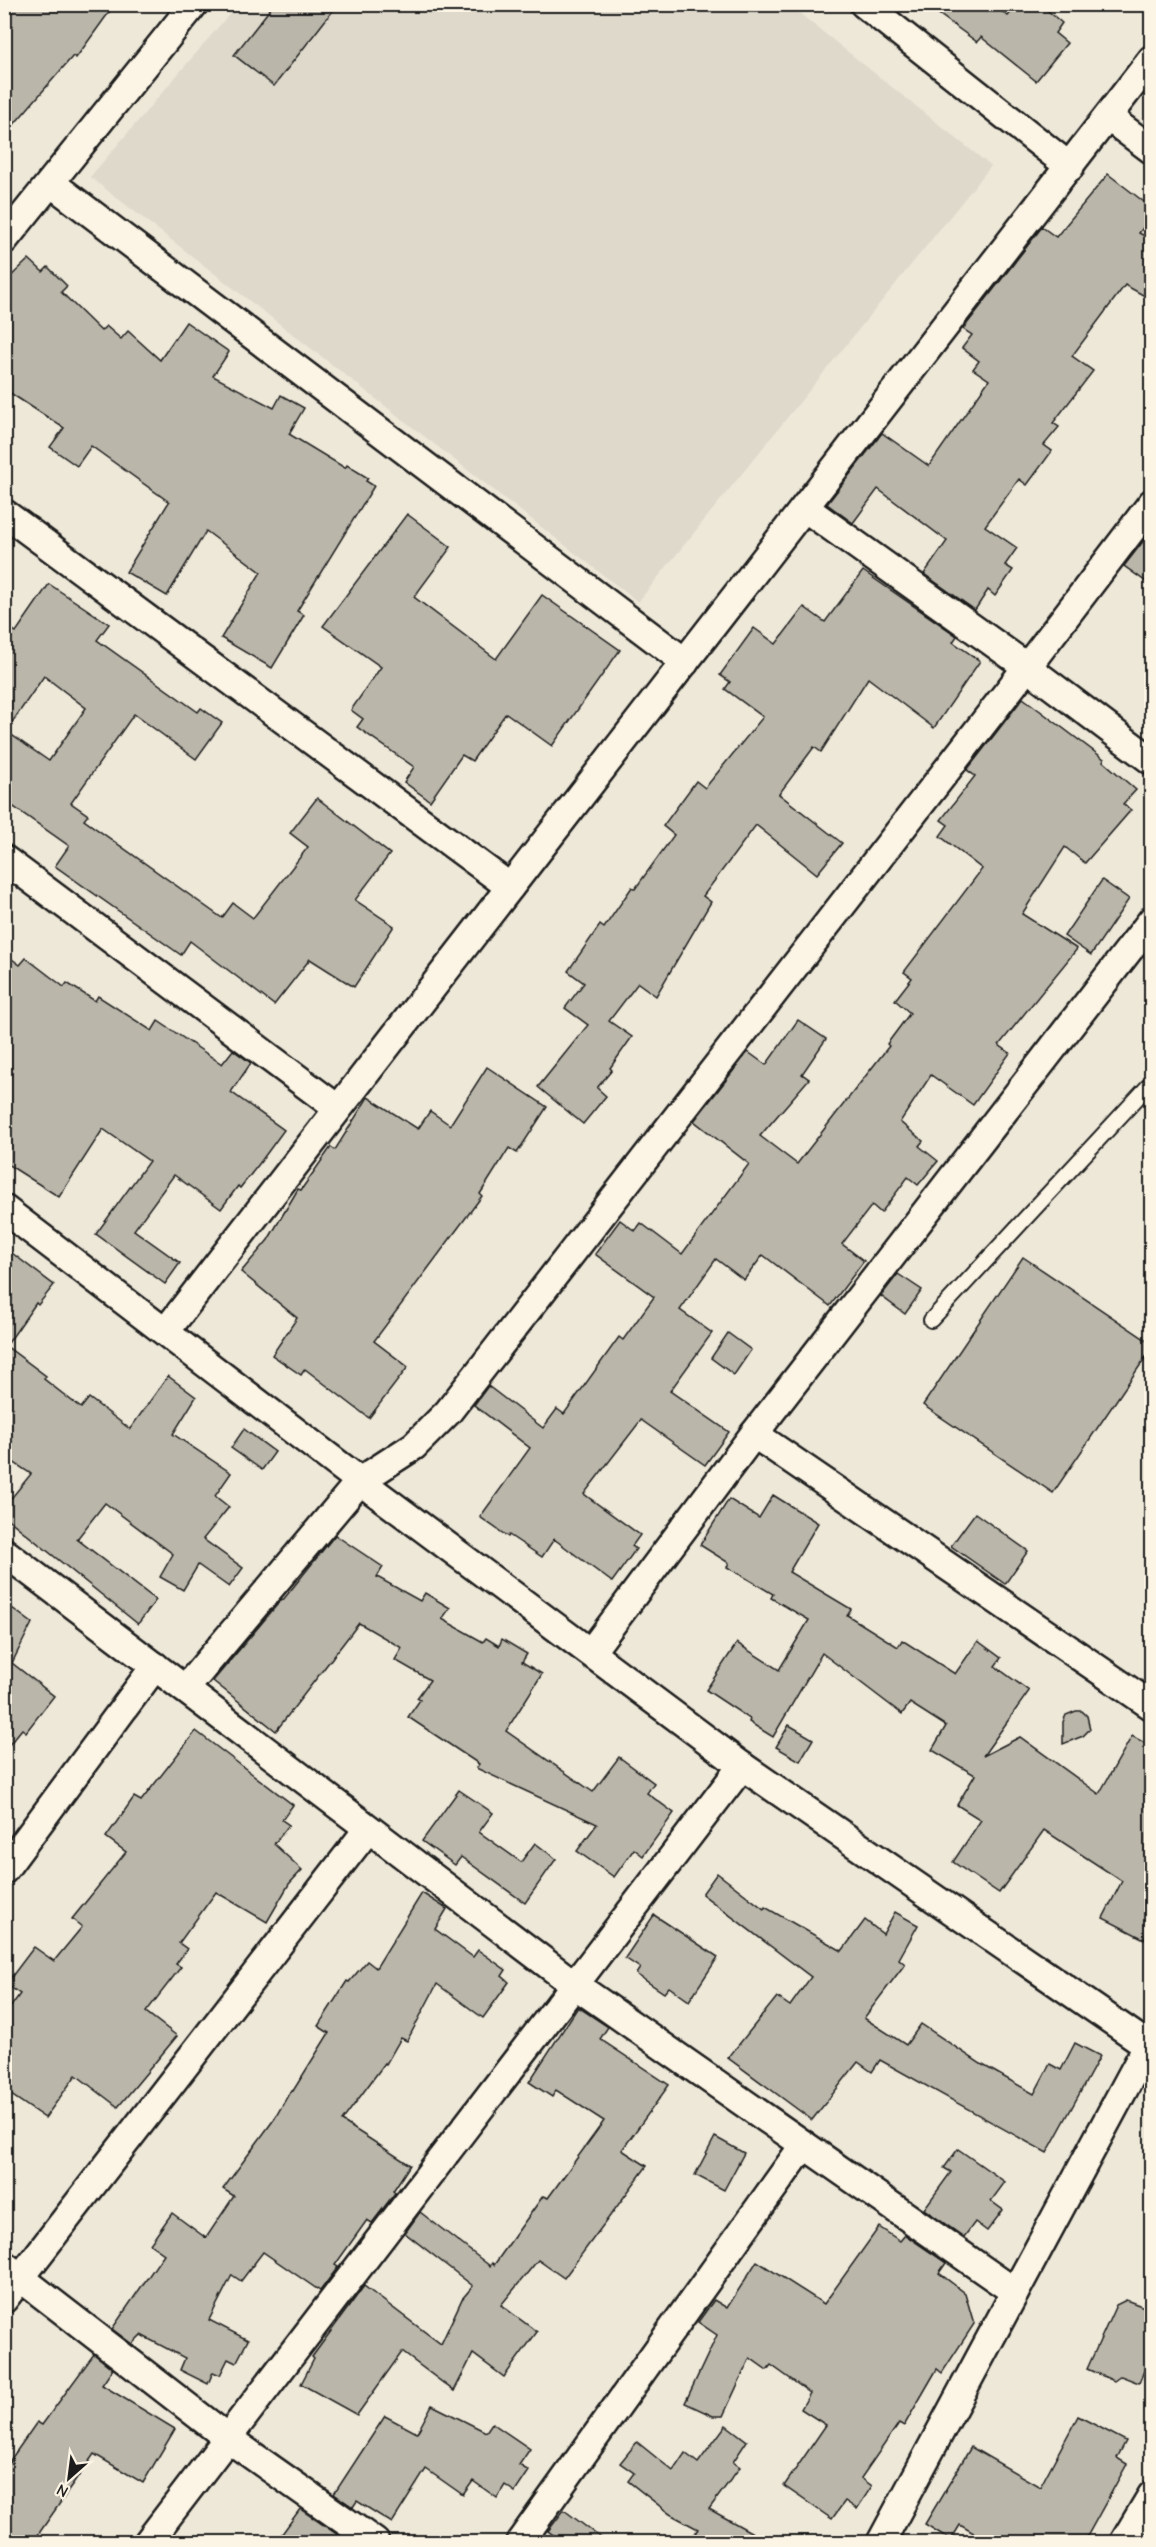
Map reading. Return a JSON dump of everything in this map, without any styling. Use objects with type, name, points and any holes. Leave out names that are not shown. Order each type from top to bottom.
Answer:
[{"type":"street","points":[[4,240],[194,4]]},
{"type":"street","points":[[864,4],[1070,167]]},
{"type":"street","points":[[166,1330],[1152,59]]},
{"type":"street","points":[[1108,117],[1152,150]]},
{"type":"street","points":[[51,183],[685,662]]},
{"type":"street","points":[[185,1689],[360,1481],[414,1446],[448,1412],[1152,503]]},
{"type":"street","points":[[805,507],[1027,667],[1152,761]]},
{"type":"street","points":[[4,513],[510,887]]},
{"type":"street","points":[[4,859],[337,1108]]},
{"type":"street","points":[[591,1652],[754,1434],[1152,920]]},
{"type":"street","points":[[4,1209],[166,1330],[360,1481],[742,1766],[1149,2040],[881,2542]]},
{"type":"street","points":[[754,1434],[1152,1706]]},
{"type":"street","points":[[4,1552],[575,1986],[1015,2292]]},
{"type":"street","points":[[4,1870],[155,1666]]},
{"type":"street","points":[[148,2542],[742,1766]]},
{"type":"street","points":[[369,1829],[10,2280],[375,2542]]},
{"type":"street","points":[[520,2542],[804,2145]]},
{"type":"street","points":[[1125,2542],[1152,2495]]},
{"type":"lane","points":[[931,1320],[1152,1082]]},
{"type":"shaded area","points":[[238,4],[789,5],[991,166],[638,602],[90,177]]},
{"type":"building","points":[[4,4],[115,4],[76,58],[73,56],[4,136]]},
{"type":"building","points":[[274,4],[338,4],[274,86],[234,55]]},
{"type":"building","points":[[925,4],[992,4],[1008,16],[1018,4],[1040,4],[1062,23],[1055,33],[1067,43],[1036,81],[981,37],[977,42]]},
{"type":"building","points":[[1108,174],[1152,208],[1152,216],[1139,233],[1152,240],[1152,300],[1125,285],[1072,356],[1093,371],[1053,423],[1059,427],[1044,445],[1052,451],[1027,485],[1019,479],[985,526],[1017,548],[1005,565],[1013,570],[995,596],[988,590],[975,610],[924,574],[947,541],[878,489],[853,523],[827,504],[882,433],[929,466],[989,380],[973,369],[979,361],[962,348],[972,335],[963,329],[1042,227],[1056,237]]},
{"type":"building","points":[[29,259],[43,272],[48,267],[67,286],[61,292],[101,331],[106,326],[121,339],[128,331],[160,360],[186,322],[229,352],[213,376],[274,408],[281,395],[304,408],[289,434],[345,468],[347,465],[368,478],[366,481],[374,486],[297,611],[304,615],[272,668],[221,638],[261,572],[206,531],[167,596],[126,572],[169,502],[91,446],[77,466],[50,447],[64,428],[4,389],[4,283]]},
{"type":"building","points":[[407,514],[451,547],[414,597],[496,659],[542,595],[620,650],[552,746],[506,713],[472,761],[462,755],[430,801],[404,782],[414,767],[357,727],[363,719],[351,710],[381,667],[323,626]]},
{"type":"building","points":[[1152,530],[1152,586],[1124,566]]},
{"type":"building","points":[[863,571],[957,636],[953,642],[980,661],[934,728],[868,678],[821,752],[814,747],[779,794],[842,843],[817,874],[756,825],[703,896],[711,902],[656,996],[638,983],[609,1021],[632,1037],[610,1068],[612,1070],[597,1088],[606,1096],[583,1124],[538,1087],[588,1025],[565,1008],[584,983],[568,971],[600,925],[604,928],[632,887],[635,889],[674,835],[663,826],[696,781],[705,788],[763,717],[725,689],[730,682],[720,675],[754,628],[776,644],[804,607],[825,622]]},
{"type":"building","points":[[49,584],[109,624],[97,640],[198,712],[201,708],[222,723],[196,759],[134,714],[71,803],[88,815],[84,820],[222,918],[233,903],[253,918],[308,847],[290,833],[317,798],[390,854],[355,900],[394,926],[354,987],[310,959],[274,1005],[190,941],[181,955],[55,866],[69,846],[4,800],[4,624],[16,632]],"holes":[[[44,676],[86,708],[49,761],[6,731]]]},
{"type":"building","points":[[1023,698],[1104,759],[1103,761],[1136,790],[1123,804],[1131,810],[1085,863],[1065,847],[1022,914],[1077,949],[999,1045],[1010,1053],[973,1105],[931,1075],[900,1122],[923,1141],[919,1146],[938,1161],[918,1185],[908,1177],[881,1213],[872,1205],[842,1244],[864,1261],[830,1306],[763,1255],[744,1280],[716,1259],[680,1310],[712,1333],[670,1391],[729,1432],[705,1465],[641,1420],[584,1494],[640,1535],[632,1546],[636,1549],[612,1582],[554,1539],[542,1557],[480,1517],[530,1448],[474,1405],[488,1386],[543,1428],[557,1409],[564,1414],[619,1337],[623,1340],[654,1297],[595,1254],[620,1220],[635,1231],[641,1223],[682,1254],[749,1164],[694,1121],[748,1052],[766,1065],[798,1020],[826,1039],[802,1074],[809,1079],[760,1136],[797,1164],[889,1046],[887,1044],[910,1013],[895,1000],[912,978],[904,972],[982,869],[940,836],[948,825],[941,820],[975,776],[967,770]]},
{"type":"building","points":[[1102,880],[1129,899],[1091,955],[1064,936]]},
{"type":"building","points":[[4,953],[20,965],[26,958],[64,987],[67,983],[95,1001],[98,996],[152,1031],[158,1021],[222,1064],[233,1050],[251,1063],[231,1092],[284,1130],[221,1209],[174,1175],[134,1230],[180,1263],[165,1284],[96,1234],[149,1161],[103,1129],[59,1197],[4,1162]]},
{"type":"building","points":[[487,1067],[547,1107],[517,1153],[509,1148],[480,1194],[482,1196],[374,1341],[408,1367],[369,1418],[305,1369],[301,1375],[272,1355],[297,1318],[241,1272],[268,1240],[298,1189],[301,1190],[331,1147],[335,1150],[368,1097],[418,1129],[430,1111],[450,1125]]},
{"type":"building","points":[[4,1247],[54,1285],[38,1305],[36,1303],[6,1346],[46,1376],[44,1379],[81,1408],[89,1398],[130,1429],[168,1376],[196,1397],[173,1434],[231,1473],[215,1496],[229,1507],[203,1539],[243,1568],[229,1587],[198,1565],[183,1590],[160,1577],[173,1554],[105,1503],[77,1539],[156,1600],[138,1624],[4,1516],[4,1507],[31,1474],[4,1456]]},
{"type":"building","points":[[1023,1257],[1152,1344],[1152,1348],[1053,1493],[923,1405]]},
{"type":"building","points":[[898,1274],[922,1290],[905,1314],[881,1296]]},
{"type":"building","points":[[728,1333],[751,1350],[734,1375],[711,1358]]},
{"type":"building","points":[[244,1429],[275,1452],[262,1470],[231,1448]]},
{"type":"building","points":[[773,1495],[818,1523],[789,1572],[851,1609],[847,1615],[898,1647],[902,1640],[955,1674],[978,1641],[1001,1658],[995,1666],[1029,1691],[983,1756],[1020,1737],[1099,1794],[1132,1736],[1152,1747],[1152,1925],[1144,1939],[1103,1918],[1122,1881],[1044,1830],[999,1893],[953,1862],[981,1820],[957,1805],[975,1775],[932,1750],[946,1726],[910,1703],[902,1714],[822,1653],[773,1737],[706,1690],[737,1643],[779,1670],[809,1620],[771,1598],[773,1594],[727,1567],[729,1563],[700,1545],[729,1499],[759,1518]]},
{"type":"building","points":[[975,1513],[1028,1551],[1005,1584],[951,1546]]},
{"type":"building","points":[[335,1535],[383,1567],[377,1577],[420,1601],[425,1593],[450,1608],[442,1619],[483,1642],[486,1638],[499,1646],[502,1639],[527,1654],[522,1662],[542,1674],[506,1731],[593,1792],[619,1757],[654,1783],[647,1793],[674,1813],[643,1856],[634,1849],[614,1877],[577,1851],[597,1824],[476,1768],[479,1764],[408,1717],[420,1700],[417,1698],[430,1680],[395,1660],[402,1648],[359,1623],[276,1731],[213,1681]]},
{"type":"building","points":[[4,1602],[32,1623],[12,1663],[54,1696],[26,1732],[22,1729],[4,1751]]},
{"type":"building","points":[[1082,1711],[1087,1716],[1090,1729],[1083,1736],[1063,1744],[1063,1722],[1066,1715]]},
{"type":"building","points":[[789,1725],[813,1739],[800,1761],[776,1747]]},
{"type":"building","points":[[196,1731],[293,1805],[282,1820],[289,1825],[274,1844],[302,1870],[289,1884],[267,1922],[216,1892],[179,1943],[187,1949],[176,1964],[181,1967],[146,2012],[177,2036],[118,2107],[76,2075],[45,2118],[4,2090],[4,2016],[20,1994],[6,1984],[34,1947],[54,1961],[82,1927],[72,1919],[126,1852],[106,1837],[134,1797],[141,1801]]},
{"type":"building","points":[[459,1790],[493,1813],[479,1832],[521,1862],[535,1843],[556,1859],[525,1903],[461,1857],[455,1865],[422,1841]]},
{"type":"building","points":[[717,1873],[764,1909],[765,1907],[842,1951],[865,1920],[883,1934],[895,1912],[918,1925],[899,1959],[905,1964],[864,2018],[906,2045],[921,2024],[981,2064],[1034,2094],[1050,2064],[1061,2070],[1075,2043],[1100,2056],[1047,2153],[880,2060],[872,2072],[858,2062],[812,2120],[728,2058],[777,1997],[790,2006],[811,1977],[702,1894]]},
{"type":"building","points":[[422,1893],[447,1909],[435,1929],[473,1957],[478,1950],[506,1970],[502,1976],[509,1982],[483,2018],[437,1984],[407,2041],[401,2038],[386,2064],[342,2121],[410,2165],[393,2191],[395,2193],[372,2223],[367,2220],[335,2265],[338,2267],[320,2291],[263,2252],[241,2281],[232,2275],[209,2320],[248,2340],[236,2363],[228,2359],[220,2375],[213,2372],[208,2384],[180,2370],[185,2358],[141,2335],[132,2344],[112,2329],[164,2254],[150,2244],[172,2213],[206,2238],[234,2196],[223,2189],[275,2118],[329,2033],[318,2026],[347,1981],[349,1982],[367,1961],[376,1968]]},
{"type":"building","points":[[654,1915],[718,1957],[689,2001],[669,1987],[664,1993],[636,1974],[640,1968],[625,1958]]},
{"type":"building","points":[[578,2007],[608,2027],[600,2039],[669,2085],[622,2150],[647,2166],[564,2278],[538,2260],[501,2305],[537,2332],[504,2377],[473,2354],[454,2391],[402,2352],[357,2415],[301,2384],[314,2359],[312,2357],[364,2286],[441,2344],[462,2299],[473,2286],[405,2233],[420,2212],[490,2266],[492,2263],[494,2265],[543,2196],[548,2198],[604,2121],[556,2090],[552,2097],[529,2082]]},
{"type":"building","points":[[715,2137],[744,2153],[724,2190],[695,2175]]},
{"type":"building","points":[[958,2149],[1005,2182],[991,2201],[1003,2210],[987,2231],[975,2222],[964,2237],[924,2209],[951,2172],[944,2168]]},
{"type":"building","points":[[879,2227],[900,2241],[905,2235],[946,2263],[939,2273],[965,2293],[974,2324],[942,2373],[937,2369],[904,2426],[899,2423],[861,2478],[872,2486],[857,2509],[845,2501],[832,2519],[784,2486],[826,2425],[801,2409],[810,2393],[771,2365],[767,2370],[750,2358],[723,2416],[713,2416],[685,2403],[717,2335],[698,2322],[714,2300],[727,2308],[757,2261],[824,2304]]},
{"type":"building","points":[[1126,2300],[1152,2310],[1152,2351],[1139,2383],[1121,2376],[1114,2381],[1087,2369],[1116,2305]]},
{"type":"building","points":[[94,2354],[113,2369],[102,2385],[175,2429],[143,2483],[94,2454],[33,2542],[4,2542],[4,2469],[37,2422],[42,2425]]},
{"type":"building","points":[[432,2405],[486,2432],[492,2423],[530,2449],[519,2465],[529,2471],[515,2492],[505,2485],[497,2498],[473,2481],[463,2495],[426,2469],[392,2523],[357,2501],[353,2507],[334,2494],[385,2416],[417,2433]]},
{"type":"building","points":[[1078,2416],[1126,2441],[1117,2458],[1127,2464],[1084,2542],[989,2542],[960,2525],[951,2540],[925,2524],[971,2447],[1040,2487]]},
{"type":"building","points":[[726,2425],[747,2441],[733,2462],[740,2467],[709,2509],[769,2542],[689,2542],[698,2529],[670,2514],[628,2481],[634,2473],[620,2463],[637,2442],[673,2471],[685,2453],[698,2463]]},
{"type":"building","points":[[300,2509],[348,2542],[276,2542]]},
{"type":"building","points":[[564,2510],[606,2542],[563,2542],[548,2531]]}]
